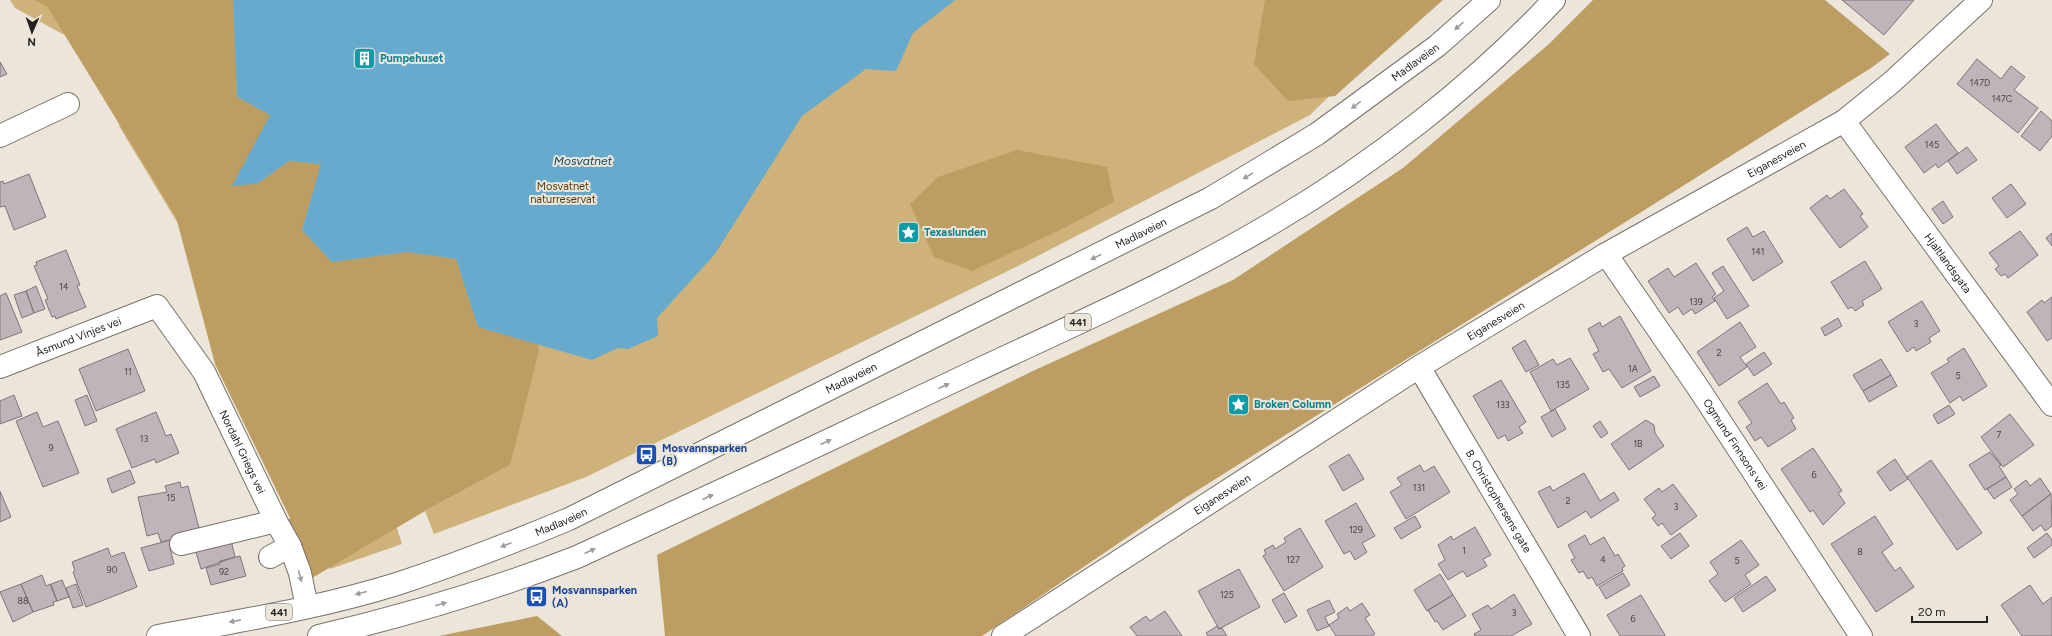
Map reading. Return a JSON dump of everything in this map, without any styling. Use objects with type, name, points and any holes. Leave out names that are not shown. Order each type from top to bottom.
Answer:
[{"type":"street","name":"Madlaveien","points":[[158,636],[306,606],[399,583],[472,558],[569,519],[1211,198],[1317,134],[1437,46],[1488,0]]},
{"type":"street","name":"441","points":[[319,636],[386,620],[474,595],[577,557],[1018,352],[1191,268],[1274,222],[1351,172],[1442,104],[1523,33],[1554,0]]},
{"type":"street","name":"Eiganesveien","points":[[1010,634],[1418,367],[1606,254],[1844,121],[1892,82],[1981,0]]},
{"type":"street","points":[[0,136],[68,104]]},
{"type":"street","name":"Hjaltlandsgata","points":[[1844,121],[2052,405]]},
{"type":"street","name":"Ogmund Finnsons vei","points":[[1606,254],[1697,386],[1861,636]]},
{"type":"street","name":"Nordahl Griegs vei","points":[[157,306],[204,372],[276,521],[290,546],[300,574],[306,606]]},
{"type":"street","name":"Åsmund Vinjes vei","points":[[0,367],[157,306]]},
{"type":"street","name":"B. Christophersens gate","points":[[1418,367],[1579,636]]},
{"type":"street","points":[[181,544],[276,521]]},
{"type":"street","points":[[270,558],[290,546]]},
{"type":"green space","name":"Mosvatnet naturreservat","points":[[10,0],[1427,0],[1310,115],[1026,262],[586,477],[434,534],[425,511],[510,465],[343,355],[402,544],[330,569],[231,393],[268,385],[177,222],[119,126],[133,97],[68,37],[15,8]]},
{"type":"shaded area","points":[[34,0],[233,0],[237,97],[270,115],[257,184],[289,161],[322,164],[302,230],[332,262],[407,252],[456,259],[478,327],[538,344],[539,350],[510,465],[425,511],[312,578],[285,526],[290,518],[215,364],[176,217],[47,6]]},
{"type":"shaded area","points":[[1265,0],[1443,0],[1335,96],[1288,101],[1254,64]]},
{"type":"shaded area","points":[[1593,0],[1825,0],[1890,54],[1871,68],[1182,500],[982,636],[665,636],[657,555],[1035,370],[1233,280],[1403,168],[1549,44]]},
{"type":"shaded area","points":[[1017,150],[1107,167],[1114,202],[1058,231],[972,271],[934,257],[910,204],[938,177]]},
{"type":"shaded area","points":[[537,616],[562,636],[439,636]]},
{"type":"water","name":"Mosvatnet","points":[[233,0],[955,0],[913,33],[896,71],[866,69],[802,116],[715,254],[657,318],[658,336],[628,349],[618,348],[592,360],[478,327],[456,259],[407,252],[332,262],[302,230],[321,164],[289,161],[257,184],[232,186],[270,115],[237,97]]},
{"type":"building","points":[[1842,0],[1914,0],[1884,35]]},
{"type":"building","name":"Pumpehuset","points":[[365,51],[371,53],[373,59],[371,65],[365,67],[359,65],[357,59],[359,53]]},
{"type":"building","points":[[1977,59],[2001,79],[2011,66],[2025,77],[2014,90],[2038,108],[2018,133],[1957,84]]},
{"type":"building","points":[[0,62],[7,74],[0,77]]},
{"type":"building","points":[[2041,111],[2052,121],[2052,136],[2040,151],[2021,136]]},
{"type":"building","points":[[1936,124],[1958,153],[1938,168],[1936,164],[1924,173],[1905,147]]},
{"type":"building","points":[[1967,147],[1977,160],[1957,174],[1948,161]]},
{"type":"building","points":[[29,174],[46,217],[14,230],[5,206],[0,207],[0,182],[3,181],[4,184]]},
{"type":"building","points":[[2011,184],[2026,204],[2007,218],[1992,198]]},
{"type":"building","points":[[1844,189],[1863,214],[1860,216],[1868,227],[1840,248],[1810,208],[1827,195],[1830,199]]},
{"type":"building","points":[[1943,201],[1953,217],[1943,224],[1932,209]]},
{"type":"building","points":[[1747,227],[1753,237],[1764,231],[1783,262],[1753,281],[1727,239]]},
{"type":"building","points":[[2020,231],[2038,255],[2008,278],[2005,274],[2001,276],[1995,269],[1999,266],[1989,253]]},
{"type":"building","points":[[2052,233],[2052,246],[2046,238]]},
{"type":"building","points":[[66,250],[80,285],[77,286],[86,307],[56,319],[55,316],[52,317],[45,300],[48,299],[34,266],[37,265],[36,262]]},
{"type":"building","points":[[1865,261],[1882,289],[1862,301],[1864,305],[1855,311],[1852,307],[1848,309],[1831,282]]},
{"type":"building","points":[[1696,263],[1716,294],[1712,297],[1715,301],[1695,314],[1692,309],[1683,315],[1678,307],[1669,313],[1648,281],[1668,268],[1674,277]]},
{"type":"building","points":[[1723,266],[1749,306],[1727,319],[1714,298],[1724,291],[1712,273]]},
{"type":"building","points":[[36,286],[45,309],[34,313],[26,291]]},
{"type":"building","points":[[26,291],[34,313],[22,318],[14,295]]},
{"type":"building","points":[[6,293],[22,332],[0,340],[0,296]]},
{"type":"building","points":[[2052,297],[2052,338],[2047,341],[2027,312],[2042,300],[2044,303]]},
{"type":"building","points":[[1922,301],[1940,331],[1929,338],[1931,342],[1916,351],[1914,347],[1907,352],[1888,322]]},
{"type":"building","points":[[1620,316],[1651,371],[1622,388],[1609,369],[1603,372],[1593,354],[1599,351],[1588,329],[1600,322],[1602,327]]},
{"type":"building","points":[[1838,318],[1842,326],[1825,336],[1821,328]]},
{"type":"building","points":[[1740,322],[1756,347],[1740,357],[1747,367],[1719,386],[1697,352]]},
{"type":"building","points":[[1525,340],[1539,365],[1526,372],[1512,348]]},
{"type":"building","points":[[1964,348],[1987,386],[1963,401],[1960,396],[1950,403],[1931,373],[1949,362],[1947,359]]},
{"type":"building","points":[[128,349],[145,391],[96,411],[79,369]]},
{"type":"building","points":[[1764,352],[1772,364],[1754,376],[1746,364]]},
{"type":"building","points":[[1570,358],[1589,389],[1551,411],[1530,372],[1553,359],[1557,365]]},
{"type":"building","points":[[1881,359],[1891,375],[1863,391],[1853,375]]},
{"type":"building","points":[[1891,375],[1897,386],[1869,402],[1863,391]]},
{"type":"building","points":[[1654,376],[1660,386],[1640,397],[1634,387]]},
{"type":"building","points":[[1501,380],[1526,422],[1519,427],[1523,433],[1508,441],[1505,435],[1498,439],[1473,396]]},
{"type":"building","points":[[1767,383],[1781,404],[1784,402],[1794,418],[1791,420],[1796,429],[1768,447],[1761,437],[1755,441],[1746,427],[1752,423],[1738,402]]},
{"type":"building","points":[[14,395],[22,416],[0,424],[0,401]]},
{"type":"building","points":[[87,395],[97,421],[85,426],[75,400]]},
{"type":"building","points":[[1949,405],[1955,414],[1938,424],[1933,415]]},
{"type":"building","points":[[1555,409],[1566,429],[1552,437],[1541,417]]},
{"type":"building","points":[[37,412],[43,427],[58,421],[79,473],[43,487],[16,421]]},
{"type":"building","points":[[156,412],[166,436],[171,434],[179,453],[156,463],[155,459],[132,468],[116,429]]},
{"type":"building","points":[[2010,414],[2034,445],[2003,467],[1981,437]]},
{"type":"building","points":[[1646,420],[1654,425],[1655,433],[1664,446],[1629,470],[1611,444]]},
{"type":"building","points":[[1600,421],[1608,433],[1601,438],[1593,426]]},
{"type":"building","points":[[1813,448],[1842,491],[1838,493],[1845,503],[1823,525],[1813,510],[1810,512],[1781,469]]},
{"type":"building","points":[[1990,452],[2001,465],[1999,466],[2006,477],[1985,490],[1969,465]]},
{"type":"building","points":[[1349,454],[1364,479],[1343,491],[1329,466]]},
{"type":"building","points":[[1895,459],[1908,479],[1890,491],[1877,472]]},
{"type":"building","points":[[1931,460],[1982,533],[1957,550],[1907,477]]},
{"type":"building","points":[[1420,465],[1424,472],[1434,466],[1450,492],[1406,519],[1390,492],[1402,485],[1397,478]]},
{"type":"building","points":[[130,470],[135,483],[112,493],[107,479]]},
{"type":"building","points":[[1584,473],[1600,501],[1614,492],[1619,500],[1591,518],[1586,511],[1558,528],[1538,492],[1550,486],[1553,491]]},
{"type":"building","points":[[2006,477],[2012,487],[1994,499],[1987,489]]},
{"type":"building","points":[[2040,478],[2051,494],[2022,516],[2010,500],[2018,494],[2014,489],[2026,480],[2030,486]]},
{"type":"building","points":[[180,482],[181,488],[188,486],[200,532],[161,542],[158,533],[147,536],[138,497],[167,492],[165,486]]},
{"type":"building","points":[[1673,484],[1697,516],[1671,535],[1662,523],[1658,526],[1652,518],[1656,515],[1644,499],[1659,488],[1662,492]]},
{"type":"building","points":[[0,491],[11,517],[0,522]]},
{"type":"building","points":[[2051,494],[2052,526],[2045,531],[2041,525],[2033,531],[2022,516]]},
{"type":"building","points":[[1356,503],[1375,536],[1362,543],[1367,552],[1355,560],[1350,551],[1344,554],[1325,521]]},
{"type":"building","points":[[1415,516],[1421,527],[1401,539],[1394,528]]},
{"type":"building","points":[[1875,516],[1893,544],[1882,552],[1895,571],[1900,567],[1914,587],[1876,612],[1831,544]]},
{"type":"building","points":[[1475,527],[1491,555],[1483,559],[1487,566],[1467,577],[1463,571],[1448,580],[1438,564],[1445,560],[1438,545],[1451,536],[1453,540]]},
{"type":"building","points":[[1300,528],[1323,567],[1284,591],[1263,556],[1266,554],[1264,550],[1273,545],[1275,549],[1286,542],[1284,538]]},
{"type":"building","points":[[1680,533],[1689,546],[1671,559],[1661,546]]},
{"type":"building","points":[[2047,533],[2052,540],[2052,545],[2034,558],[2027,548]]},
{"type":"building","points":[[1585,535],[1590,545],[1604,537],[1615,556],[1618,554],[1625,566],[1622,568],[1623,571],[1597,586],[1592,577],[1588,579],[1583,571],[1579,573],[1571,560],[1575,558],[1568,545]]},
{"type":"building","points":[[174,539],[176,542],[169,544],[174,564],[149,571],[141,548]]},
{"type":"building","points":[[231,540],[235,557],[201,569],[195,549]]},
{"type":"building","points":[[1741,540],[1759,565],[1745,575],[1751,584],[1725,602],[1709,581],[1718,574],[1710,562]]},
{"type":"building","points":[[108,548],[111,557],[124,552],[137,587],[86,607],[73,572],[75,571],[72,562]]},
{"type":"building","points":[[240,556],[246,576],[211,585],[206,568],[220,564],[220,561]]},
{"type":"building","points":[[1239,569],[1260,607],[1219,629],[1198,591]]},
{"type":"building","points":[[1623,573],[1630,585],[1606,599],[1599,587]]},
{"type":"building","points":[[1440,574],[1453,595],[1427,611],[1414,590]]},
{"type":"building","points":[[42,575],[46,586],[50,584],[57,601],[53,602],[54,605],[33,612],[21,584]]},
{"type":"building","points":[[1766,576],[1776,590],[1743,612],[1734,598]]},
{"type":"building","points":[[62,580],[69,597],[57,601],[51,584]]},
{"type":"building","points":[[21,584],[33,612],[13,622],[0,592]]},
{"type":"building","points":[[76,584],[83,605],[73,608],[66,588]]},
{"type":"building","points":[[2030,585],[2043,604],[2052,597],[2052,636],[2022,636],[2001,605]]},
{"type":"building","points":[[1284,593],[1297,616],[1285,623],[1272,600]]},
{"type":"building","points":[[1514,594],[1532,624],[1511,636],[1475,636],[1474,634],[1481,630],[1472,614],[1488,605],[1491,609]]},
{"type":"building","points":[[1453,595],[1466,616],[1443,630],[1437,621],[1435,622],[1428,610]]},
{"type":"building","points":[[1641,595],[1665,635],[1664,636],[1620,636],[1607,615]]},
{"type":"building","points":[[1329,600],[1335,612],[1325,617],[1329,626],[1317,631],[1307,610]]},
{"type":"building","points":[[1362,603],[1370,615],[1365,618],[1375,634],[1372,636],[1336,636],[1329,625],[1339,618],[1337,614],[1347,607],[1350,611]]},
{"type":"building","points":[[1165,611],[1182,636],[1137,636],[1130,627],[1146,616],[1150,621]]},
{"type":"building","points":[[1217,626],[1219,629],[1222,628],[1227,636],[1208,636],[1206,633]]},
{"type":"place","name":"Pumpehuset","points":[[365,58]]},
{"type":"place","name":"Texaslunden","points":[[909,232]]},
{"type":"place","name":"Broken Column","points":[[1239,404]]},
{"type":"place","name":"Mosvannsparken (B)","points":[[647,454]]},
{"type":"place","name":"Mosvannsparken (A)","points":[[537,596]]}]
